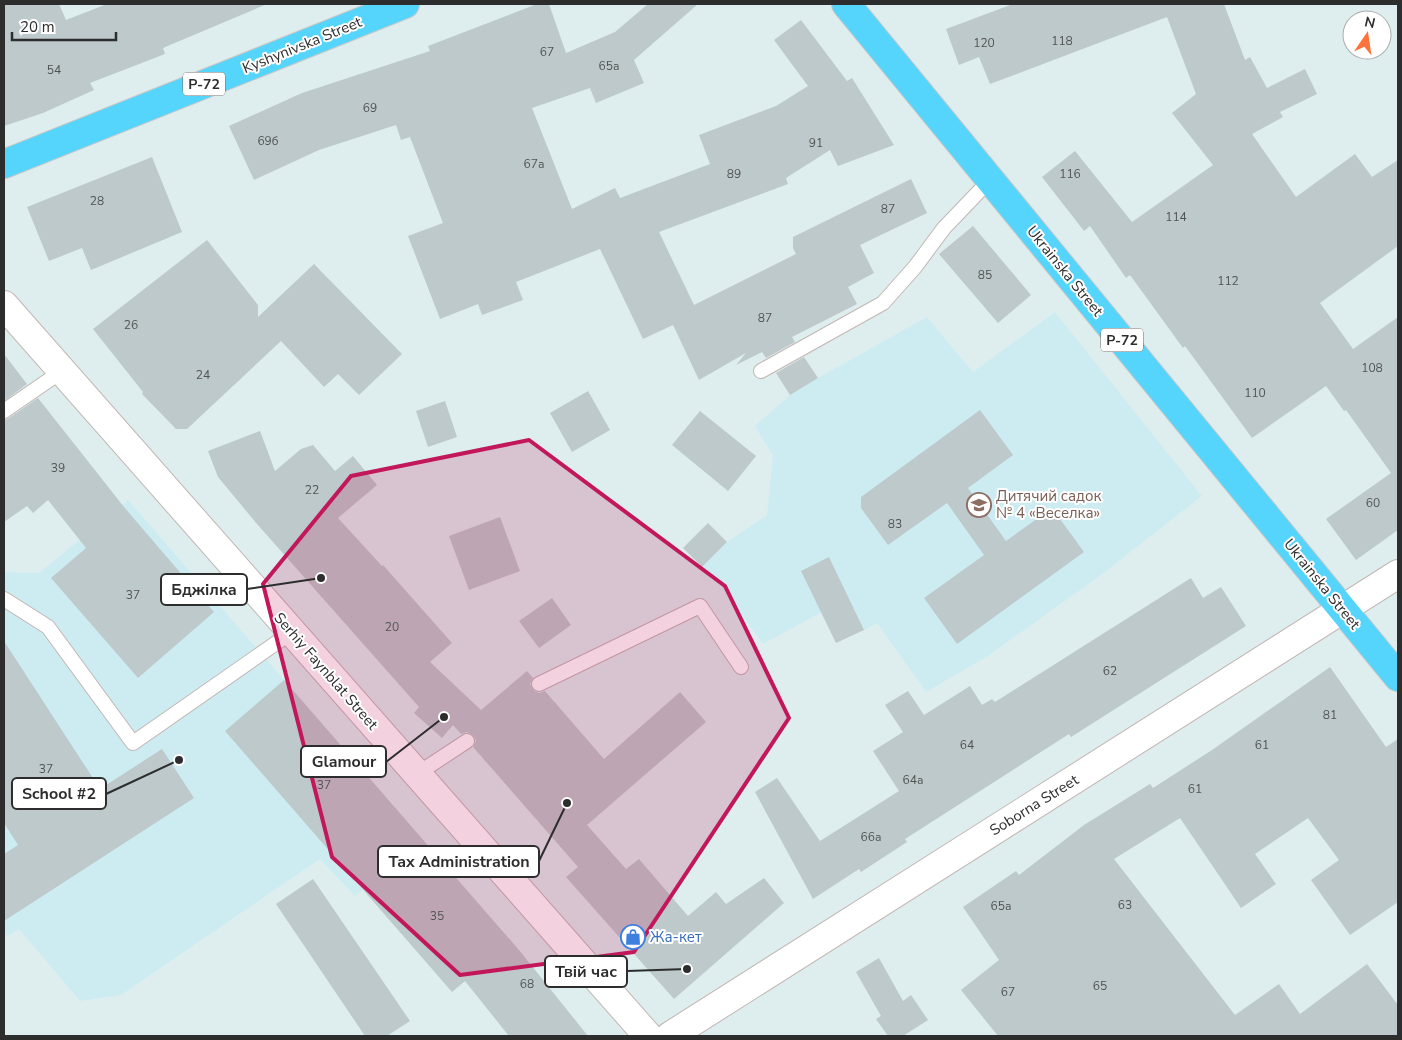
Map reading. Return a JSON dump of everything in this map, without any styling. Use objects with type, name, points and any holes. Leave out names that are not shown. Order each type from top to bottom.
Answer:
[{"type":"main road","name":"Kyshynivska Street","points":[[4,164],[405,4]]},
{"type":"main road","name":"Ukrainska Street","points":[[846,4],[1398,677]]},
{"type":"street","name":"Serhiy Faynblat Street","points":[[4,305],[648,1036]]},
{"type":"street","name":"Soborna Street","points":[[670,1036],[1398,574]]},
{"type":"lane","points":[[761,371],[883,303],[915,267],[944,228],[990,180]]},
{"type":"lane","points":[[4,411],[62,371]]},
{"type":"lane","points":[[4,599],[48,628],[133,742],[292,632]]},
{"type":"lane","points":[[539,684],[700,606],[741,667]]},
{"type":"lane","points":[[417,774],[467,741]]},
{"type":"highlighted area","points":[[529,440],[725,586],[789,718],[634,952],[460,975],[332,857],[263,584],[351,476]]},
{"type":"shaded area","name":"Дитячий садок № 4 «Веселка»","points":[[1055,312],[1202,496],[1097,578],[988,656],[926,692],[877,623],[864,630],[829,558],[801,571],[822,612],[763,644],[715,578],[702,567],[727,542],[767,515],[773,456],[755,426],[790,395],[927,317],[973,372]]},
{"type":"shaded area","points":[[128,500],[423,840],[355,896],[320,859],[121,995],[80,1001],[19,929],[7,936],[4,931],[4,572],[39,573]]},
{"type":"building","points":[[4,4],[59,4],[66,20],[107,4],[267,4],[163,48],[165,54],[90,83],[94,90],[43,113],[4,126]]},
{"type":"building","points":[[537,4],[549,4],[566,53],[615,32],[648,4],[698,4],[634,60],[644,83],[596,103],[590,88],[532,108],[572,209],[615,188],[620,198],[710,164],[699,135],[776,106],[808,86],[774,40],[801,20],[847,81],[852,78],[894,145],[838,166],[830,150],[786,178],[788,184],[659,232],[694,305],[796,254],[793,248],[793,237],[911,179],[927,213],[860,245],[874,273],[848,287],[857,304],[792,337],[795,342],[766,358],[762,352],[736,365],[746,353],[699,380],[673,325],[643,339],[600,249],[516,282],[523,300],[482,315],[478,304],[440,319],[408,236],[443,223],[410,137],[401,140],[396,125],[319,150],[254,180],[229,126],[302,93],[430,51],[428,46]]},
{"type":"building","points":[[1013,4],[1224,4],[1245,60],[1250,57],[1267,88],[1305,69],[1317,94],[1280,112],[1283,117],[1252,134],[1296,197],[1355,154],[1372,177],[1398,160],[1398,246],[1320,303],[1353,349],[1398,317],[1398,530],[1356,560],[1326,519],[1391,473],[1346,410],[1344,411],[1326,386],[1252,438],[1130,275],[1126,278],[1090,226],[1084,231],[1042,177],[1075,151],[1132,222],[1213,165],[1172,113],[1196,94],[1167,17],[990,84],[979,57],[959,65],[946,29]]},
{"type":"building","points":[[152,157],[182,232],[91,270],[82,248],[49,261],[27,207]]},
{"type":"building","points":[[973,226],[1031,295],[998,323],[939,254]]},
{"type":"building","points":[[207,240],[258,305],[258,317],[314,264],[402,354],[359,395],[338,374],[324,387],[281,341],[187,429],[176,429],[142,394],[143,392],[93,329]]},
{"type":"building","points":[[4,354],[27,384],[4,401]]},
{"type":"building","points":[[804,357],[818,378],[790,395],[776,373]]},
{"type":"building","points":[[588,391],[610,430],[572,452],[550,413]]},
{"type":"building","points":[[38,398],[124,507],[214,612],[138,678],[51,578],[86,548],[48,500],[33,513],[27,506],[4,522],[4,420]]},
{"type":"building","points":[[445,401],[457,437],[428,447],[416,411]]},
{"type":"building","points":[[980,410],[1013,455],[968,488],[1006,541],[1052,508],[1084,552],[957,644],[924,598],[984,555],[947,503],[888,545],[861,508],[861,497]]},
{"type":"building","points":[[700,411],[756,456],[728,491],[672,445]]},
{"type":"building","points":[[260,431],[275,471],[301,449],[313,445],[335,471],[353,456],[377,485],[338,518],[383,565],[452,643],[430,662],[481,710],[527,671],[533,678],[530,684],[534,691],[539,693],[545,691],[604,759],[680,692],[706,722],[587,825],[626,869],[639,859],[688,916],[716,892],[726,904],[764,878],[784,903],[674,999],[566,877],[578,867],[473,747],[476,741],[474,736],[467,732],[461,734],[453,725],[442,738],[414,713],[419,707],[257,524],[218,477],[208,451]]},
{"type":"building","points":[[500,517],[520,571],[469,590],[449,536]]},
{"type":"building","points":[[708,523],[727,542],[702,567],[683,548]]},
{"type":"building","points":[[829,557],[864,630],[836,643],[801,571]]},
{"type":"building","points":[[1191,578],[1203,598],[1221,587],[1246,626],[1071,737],[1069,734],[905,839],[907,842],[861,872],[859,869],[813,899],[755,792],[777,778],[820,841],[899,791],[873,751],[903,732],[885,705],[908,691],[924,715],[970,686],[982,705],[992,699],[995,702]]},
{"type":"building","points":[[552,598],[571,625],[539,648],[519,621]]},
{"type":"building","points":[[4,641],[100,789],[162,749],[194,798],[4,921],[4,854],[18,845],[4,823]]},
{"type":"building","points":[[1330,667],[1386,747],[1398,739],[1398,902],[1350,935],[1311,880],[1339,860],[1308,818],[1255,854],[1276,884],[1241,908],[1180,818],[1114,859],[1235,1015],[1279,984],[1300,1014],[1367,964],[1398,1005],[1398,1036],[998,1036],[961,990],[999,960],[963,907],[1016,871],[1019,875],[1084,825],[1150,784],[1153,788],[1212,750]]},
{"type":"building","points":[[284,680],[519,950],[588,1036],[509,1036],[465,981],[452,992],[225,731]]},
{"type":"building","points":[[313,879],[410,1021],[387,1036],[365,1036],[276,904]]},
{"type":"building","points":[[879,958],[903,1001],[911,995],[928,1020],[903,1036],[888,1036],[876,1019],[881,1016],[856,972]]},
{"type":"place","name":"Дитячий садок № 4 «Веселка»","points":[[979,505]]},
{"type":"place","name":"Бджілка","points":[[321,578]]},
{"type":"place","name":"Glamour","points":[[444,717]]},
{"type":"place","name":"School #2","points":[[179,760]]},
{"type":"place","name":"Tax Administration","points":[[567,803]]},
{"type":"place","name":"Жа-кет","points":[[633,937]]},
{"type":"place","name":"Твій час","points":[[687,969]]}]
